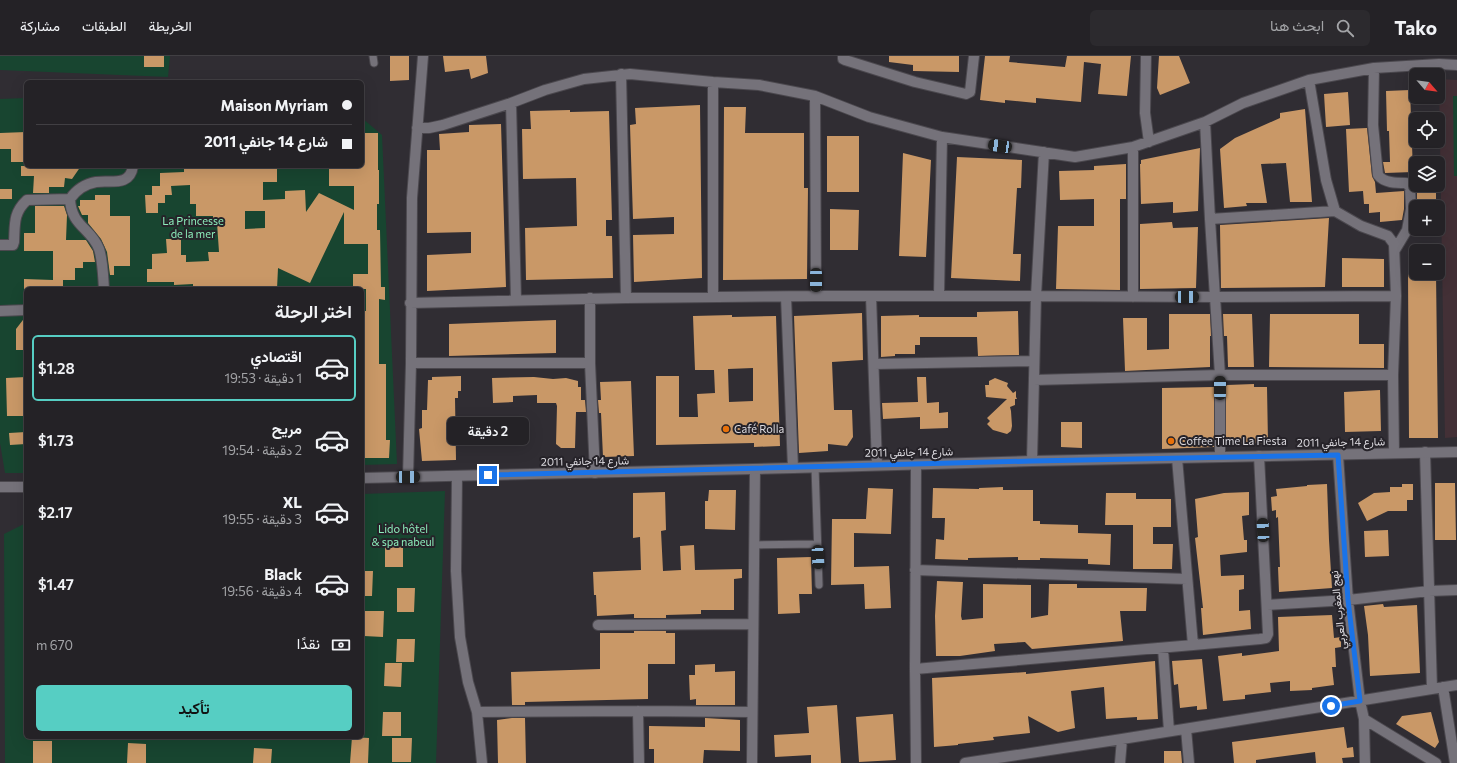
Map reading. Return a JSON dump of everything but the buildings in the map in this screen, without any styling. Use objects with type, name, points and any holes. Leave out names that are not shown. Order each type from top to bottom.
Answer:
[{"type":"street","points":[[408,477],[411,363],[410,303],[412,198],[423,56]]},
{"type":"street","points":[[843,56],[843,59],[915,82],[968,94],[970,92],[974,56]]},
{"type":"street","points":[[1146,56],[1146,113],[1149,142]]},
{"type":"street","points":[[418,124],[429,128],[444,125],[545,90],[584,79],[621,74],[759,85],[815,96],[869,117],[942,137],[1075,156],[1133,147],[1149,142],[1205,122],[1242,103],[1309,80],[1374,68],[1439,64],[1457,65]]},
{"type":"street","points":[[1374,68],[1373,125],[1378,175],[1382,179],[1396,183],[1406,183],[1410,187],[1411,209],[1407,230],[1395,250]]},
{"type":"street","points":[[621,74],[626,298]]},
{"type":"street","points":[[1309,80],[1326,180],[1335,211]]},
{"type":"street","points":[[713,82],[714,298]]},
{"type":"street","points":[[815,96],[816,296]]},
{"type":"street","points":[[511,103],[516,300]]},
{"type":"street","points":[[1205,122],[1220,375],[1220,456]]},
{"type":"street","points":[[939,295],[942,137]]},
{"type":"street","points":[[1133,147],[1133,297]]},
{"type":"street","points":[[1032,461],[1036,296],[1044,152]]},
{"type":"street","points":[[104,287],[99,249],[94,241],[76,221],[71,210],[70,199],[74,193],[89,184],[96,182],[122,181],[131,173],[132,168]]},
{"type":"street","points":[[0,245],[12,245],[14,242],[16,214],[27,200],[70,199]]},
{"type":"street","points":[[1210,219],[1335,211],[1361,226],[1388,236],[1392,240],[1395,250],[1396,296],[1393,375],[1394,453]]},
{"type":"street","points":[[410,303],[590,298],[939,295],[1215,298],[1396,296]]},
{"type":"street","points":[[871,296],[877,465]]},
{"type":"street","points":[[786,297],[793,468]]},
{"type":"street","points":[[590,298],[590,363],[595,473]]},
{"type":"street","points":[[0,311],[24,310]]},
{"type":"street","points":[[874,364],[1034,362]]},
{"type":"street","points":[[411,363],[590,363]]},
{"type":"street","points":[[1034,380],[1220,375],[1393,375]]},
{"type":"street","points":[[1425,452],[1432,689]]},
{"type":"street","name":"شارع 14 جانفي 2011","points":[[364,478],[916,465],[1220,456],[1457,452]]},
{"type":"street","name":"نهج المغرب العربي","points":[[1338,455],[1348,600],[1360,701],[1364,719],[1365,763]]},
{"type":"street","points":[[914,669],[1266,638],[1268,634],[1259,456]]},
{"type":"street","points":[[1177,458],[1193,645]]},
{"type":"street","points":[[916,465],[914,669],[916,763]]},
{"type":"street","points":[[752,763],[756,469]]},
{"type":"street","points":[[457,476],[456,570],[460,637],[468,682],[477,712],[482,763]]},
{"type":"street","points":[[0,486],[24,487]]},
{"type":"street","points":[[915,570],[1187,578]]},
{"type":"street","points":[[1266,605],[1348,600],[1429,591],[1457,590]]},
{"type":"street","points":[[598,625],[753,624]]},
{"type":"street","points":[[1163,648],[1169,732]]},
{"type":"street","points":[[965,763],[1122,740],[1457,685]]},
{"type":"street","points":[[1443,688],[1455,763]]},
{"type":"street","points":[[638,711],[638,763]]},
{"type":"street","points":[[477,712],[752,712]]},
{"type":"street","points":[[1364,719],[1436,763]]},
{"type":"street","points":[[1186,729],[1189,763]]},
{"type":"street","points":[[1120,763],[1122,740]]},
{"type":"lane","points":[[815,467],[819,585]]},
{"type":"lane","points":[[754,545],[818,544]]},
{"type":"shaded area","points":[[1445,79],[1457,80],[1457,437],[1445,438],[1442,280],[1445,280],[1445,244],[1442,244],[1442,236],[1445,236],[1445,200],[1441,200],[1441,192],[1445,192],[1445,156],[1440,156],[1440,148],[1445,148],[1445,112],[1440,112],[1439,104],[1445,104]]},
{"type":"green space","points":[[0,56],[170,56],[168,77],[0,70]]},
{"type":"green space","points":[[1453,96],[1457,96],[1457,176],[1454,176]]},
{"type":"green space","name":"La Princesse de la mer","points":[[24,98],[24,168],[364,168],[364,120],[382,135],[397,464],[364,465],[364,287],[24,287],[24,473],[5,473],[0,443],[0,99]]},
{"type":"green space","name":"Lido hôtel & spa nabeul","points":[[445,491],[436,763],[5,763],[4,534],[24,524],[24,739],[364,739],[364,494]]},
{"type":"place","name":"Café Rolla","points":[[726,429]]},
{"type":"place","name":"Coffee Time La Fiesta","points":[[1171,441]]},
{"type":"route","points":[[488,475],[1220,456],[1338,455],[1348,600],[1360,701],[1331,706]]}]
